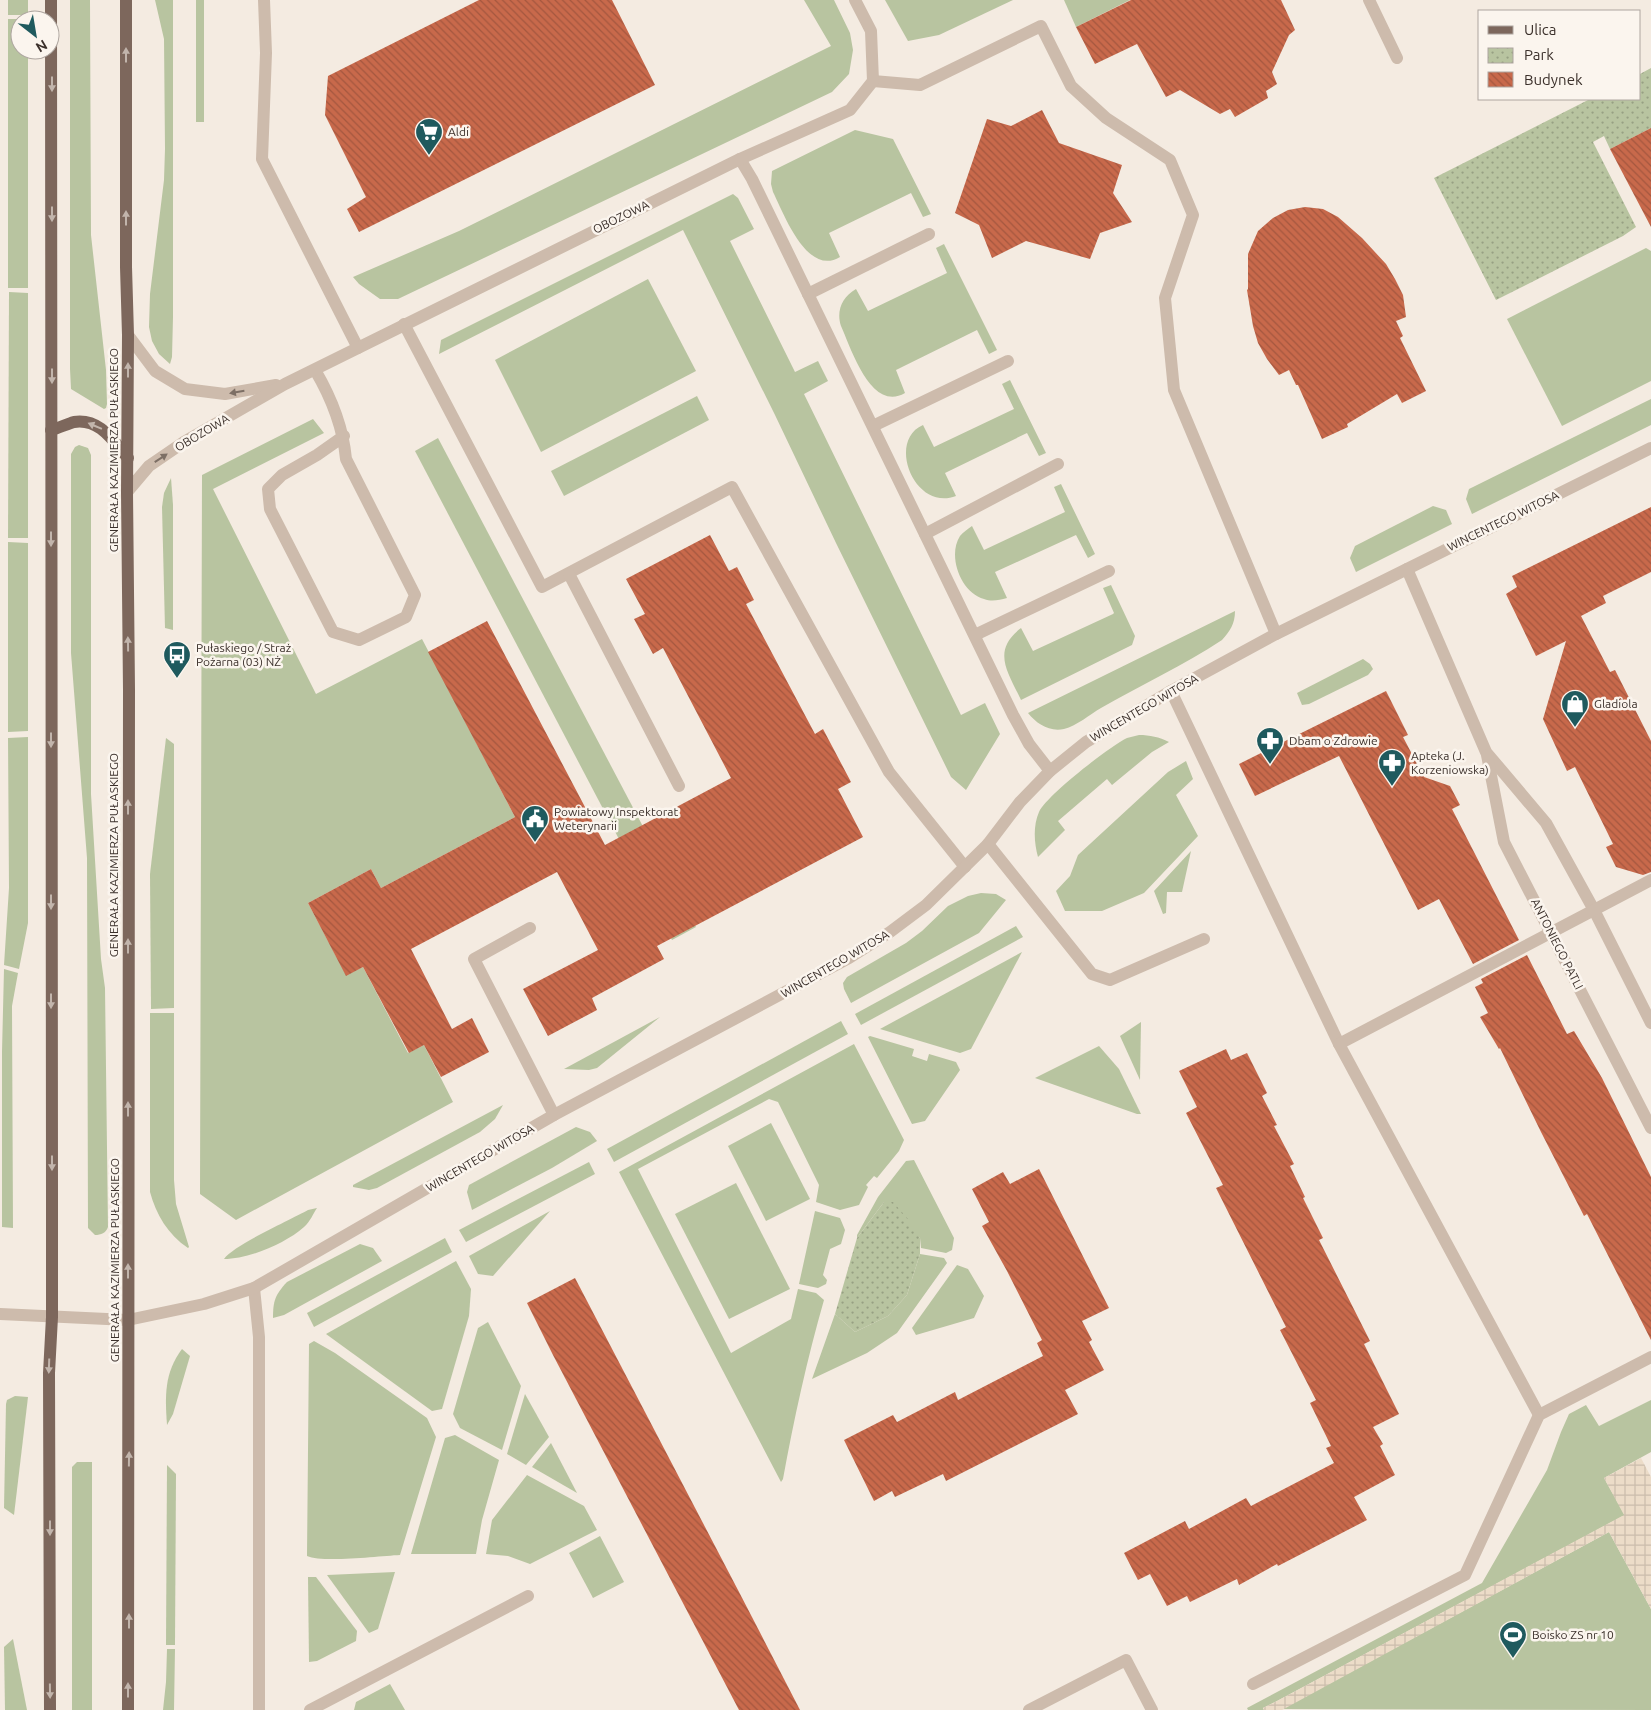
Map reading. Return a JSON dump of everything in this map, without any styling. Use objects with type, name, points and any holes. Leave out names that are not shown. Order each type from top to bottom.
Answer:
[{"type":"main road","points":[[50,1710],[49,1373],[52,1317],[51,0]]},
{"type":"main road","name":"GENERAŁA KAZIMIERZA PUŁASKIEGO","points":[[126,0],[129,689],[128,1710]]},
{"type":"main road","points":[[51,430],[75,422],[92,423],[104,430],[128,458]]},
{"type":"street","points":[[264,0],[266,53],[262,159],[358,348]]},
{"type":"street","points":[[855,0],[872,31],[873,81],[920,85],[1041,26],[1071,86],[1106,118],[1170,160],[1193,215],[1165,298],[1174,390],[1276,634]]},
{"type":"street","points":[[1369,0],[1397,58]]},
{"type":"street","name":"OBOZOWA","points":[[127,492],[149,466],[184,442],[286,384],[740,159],[850,110],[873,81]]},
{"type":"street","points":[[740,159],[873,426],[1013,715],[1029,744],[1050,772]]},
{"type":"street","points":[[808,294],[929,234]]},
{"type":"street","points":[[404,324],[542,587],[732,487],[889,772],[965,867]]},
{"type":"street","name":"OBOZOWA","points":[[128,336],[155,371],[185,388],[225,394],[286,384]]},
{"type":"street","points":[[873,426],[1008,361]]},
{"type":"street","points":[[315,370],[326,388],[344,436],[346,459],[415,595],[406,617],[359,640],[333,632],[270,509],[268,489],[282,475],[317,455],[344,436]]},
{"type":"street","name":"WINCENTEGO WITOSA","points":[[0,1314],[128,1320],[204,1304],[254,1288],[554,1115],[849,958],[890,932],[926,905],[988,844],[1020,802],[1050,772],[1086,742],[1171,691],[1276,634],[1651,448]]},
{"type":"street","points":[[925,534],[1058,464]]},
{"type":"street","name":"ANTONIEGO PATLI","points":[[1407,569],[1486,752],[1504,842],[1651,1128]]},
{"type":"street","points":[[975,635],[1109,571]]},
{"type":"street","points":[[569,574],[679,786]]},
{"type":"street","points":[[1171,691],[1339,1044],[1539,1415]]},
{"type":"street","name":"ANTONIEGO PATLI","points":[[1486,752],[1546,822],[1594,910],[1651,1023]]},
{"type":"street","points":[[988,844],[1092,974],[1110,980],[1204,939]]},
{"type":"street","points":[[1339,1044],[1651,880]]},
{"type":"street","points":[[530,928],[474,958],[554,1115]]},
{"type":"street","points":[[254,1288],[259,1336],[259,1710]]},
{"type":"street","points":[[1253,1684],[1465,1576],[1539,1415],[1651,1358]]},
{"type":"street","points":[[310,1710],[528,1596]]},
{"type":"street","points":[[1029,1710],[1126,1660],[1152,1710]]},
{"type":"green space","points":[[8,0],[28,0],[28,10],[10,10],[10,15],[8,15]]},
{"type":"green space","points":[[70,0],[90,0],[91,235],[106,370],[107,404],[104,409],[71,389]]},
{"type":"green space","points":[[155,0],[173,0],[173,317],[172,357],[170,364],[159,354],[152,341],[149,327],[150,294],[164,180],[165,149],[164,39]]},
{"type":"green space","points":[[196,0],[204,0],[204,122],[196,122]]},
{"type":"green space","points":[[804,0],[834,0],[850,33],[853,50],[849,74],[832,92],[398,299],[380,299],[359,284],[353,277],[459,231],[831,46]]},
{"type":"green space","points":[[885,0],[1013,0],[939,35],[908,41]]},
{"type":"green space","points":[[1064,0],[1130,0],[1076,27]]},
{"type":"green space","points":[[8,19],[10,19],[10,60],[28,60],[28,288],[8,288]]},
{"type":"green space","points":[[1651,68],[1651,128],[1610,149],[1604,136],[1593,142],[1636,227],[1623,236],[1496,300],[1434,178],[1588,100],[1641,100],[1641,73]]},
{"type":"green space","points":[[855,130],[893,139],[931,214],[923,217],[911,193],[829,233],[840,257],[828,261],[817,258],[807,251],[790,228],[773,192],[771,184],[772,171]]},
{"type":"green space","points":[[733,194],[738,198],[754,229],[730,241],[795,372],[818,361],[828,381],[804,394],[961,715],[985,703],[1000,734],[966,790],[951,777],[683,230],[439,354],[441,340]]},
{"type":"green space","points":[[944,244],[997,350],[989,354],[977,330],[896,370],[905,393],[893,397],[882,394],[872,386],[864,375],[850,349],[841,326],[839,315],[841,305],[847,296],[856,289],[868,311],[947,273],[936,248]]},
{"type":"green space","points":[[1646,248],[1651,251],[1651,381],[1562,426],[1507,319]]},
{"type":"green space","points":[[648,279],[696,371],[541,452],[495,360]]},
{"type":"green space","points":[[9,292],[28,293],[28,538],[8,538]]},
{"type":"green space","points":[[1010,380],[1046,453],[1039,456],[1027,433],[945,473],[956,496],[941,498],[928,494],[918,485],[910,472],[906,459],[907,445],[912,433],[923,425],[934,447],[1014,409],[1002,384]]},
{"type":"green space","points":[[697,396],[709,420],[564,496],[551,471]]},
{"type":"green space","points":[[1651,399],[1651,425],[1472,514],[1466,499],[1469,489]]},
{"type":"green space","points":[[313,419],[324,433],[213,489],[316,694],[422,639],[515,817],[381,888],[371,869],[308,903],[346,975],[363,967],[408,1053],[424,1045],[453,1102],[236,1220],[200,1194],[202,475]]},
{"type":"green space","points":[[438,438],[696,927],[672,940],[415,451]]},
{"type":"green space","points":[[79,445],[88,448],[91,455],[91,794],[101,959],[105,988],[108,1227],[106,1231],[99,1235],[95,1235],[88,1228],[87,858],[71,653],[71,454],[75,447]]},
{"type":"green space","points":[[171,478],[173,505],[173,630],[165,628],[162,507],[164,493]]},
{"type":"green space","points":[[1061,484],[1095,554],[1088,558],[1076,535],[995,572],[1007,598],[990,600],[976,595],[963,582],[958,573],[955,553],[956,544],[960,536],[972,526],[984,550],[1065,512],[1054,487]]},
{"type":"green space","points":[[1433,506],[1446,510],[1452,524],[1356,572],[1350,558],[1355,546]]},
{"type":"green space","points":[[8,542],[28,543],[28,731],[8,732]]},
{"type":"green space","points":[[1111,585],[1135,636],[1132,645],[1021,700],[1007,671],[1005,662],[1004,654],[1012,637],[1021,628],[1033,651],[1113,614],[1103,588]]},
{"type":"green space","points":[[1235,611],[1232,627],[1222,640],[1074,725],[1059,730],[1048,728],[1035,721],[1028,713]]},
{"type":"green space","points":[[1363,659],[1373,669],[1368,675],[1309,704],[1302,705],[1297,693]]},
{"type":"green space","points":[[1147,735],[1169,742],[1152,752],[1112,785],[1107,779],[1058,821],[1065,830],[1038,857],[1035,828],[1037,817],[1044,805],[1079,772],[1107,751],[1127,738]]},
{"type":"green space","points":[[28,737],[28,923],[19,969],[4,965],[9,888],[8,738]]},
{"type":"green space","points":[[166,738],[174,744],[174,1008],[151,1009],[150,874]]},
{"type":"green space","points":[[1186,761],[1193,779],[1176,795],[1198,836],[1144,893],[1102,911],[1065,911],[1056,891],[1070,876],[1078,855],[1168,772]]},
{"type":"green space","points":[[1191,851],[1182,892],[1167,892],[1166,913],[1163,914],[1154,891]]},
{"type":"green space","points":[[981,893],[996,894],[1006,900],[979,933],[851,1003],[843,983],[847,977],[906,943],[922,931],[948,906],[968,896]]},
{"type":"green space","points":[[1016,926],[1023,937],[861,1025],[855,1014]]},
{"type":"green space","points":[[1022,952],[971,1049],[960,1053],[880,1029]]},
{"type":"green space","points":[[4,969],[18,973],[12,1006],[13,1228],[2,1227]]},
{"type":"green space","points":[[150,1013],[174,1013],[174,1180],[176,1204],[188,1248],[174,1237],[164,1223],[150,1192]]},
{"type":"green space","points":[[660,1017],[597,1068],[589,1070],[564,1069]]},
{"type":"green space","points":[[841,1021],[848,1034],[614,1162],[607,1149]]},
{"type":"green space","points":[[1141,1022],[1140,1080],[1120,1036]]},
{"type":"green space","points":[[868,1037],[914,1049],[912,1056],[927,1061],[929,1054],[956,1062],[960,1070],[925,1121],[912,1124]]},
{"type":"green space","points":[[854,1044],[904,1140],[899,1151],[877,1178],[874,1176],[866,1185],[868,1187],[859,1205],[840,1210],[816,1202],[819,1185],[778,1102],[769,1099],[638,1169],[731,1353],[791,1319],[798,1289],[816,1293],[824,1300],[806,1367],[781,1482],[619,1172]]},
{"type":"green space","points":[[1099,1046],[1119,1069],[1141,1114],[1035,1078]]},
{"type":"green space","points":[[503,1105],[495,1119],[480,1132],[377,1188],[369,1190],[353,1187],[353,1185]]},
{"type":"green space","points":[[771,1123],[810,1199],[766,1221],[728,1146]]},
{"type":"green space","points":[[576,1127],[590,1132],[597,1141],[552,1168],[472,1210],[467,1192],[469,1185]]},
{"type":"green space","points":[[914,1160],[954,1238],[952,1250],[946,1253],[921,1248],[920,1238],[884,1202],[857,1238],[878,1197],[906,1161]]},
{"type":"green space","points":[[589,1162],[595,1174],[466,1242],[459,1230]]},
{"type":"green space","points":[[736,1183],[790,1289],[729,1319],[675,1214]]},
{"type":"green space","points":[[884,1202],[893,1202],[908,1219],[920,1238],[920,1254],[907,1295],[888,1316],[855,1332],[835,1314],[857,1238]]},
{"type":"green space","points":[[317,1208],[306,1225],[277,1245],[244,1256],[224,1259],[250,1240],[308,1210]]},
{"type":"green space","points":[[550,1211],[493,1276],[478,1274],[469,1256]]},
{"type":"green space","points":[[815,1211],[840,1218],[845,1230],[841,1244],[830,1249],[823,1275],[827,1280],[826,1284],[818,1288],[799,1284]]},
{"type":"green space","points":[[445,1238],[452,1252],[314,1327],[307,1313]]},
{"type":"green space","points":[[360,1244],[373,1248],[382,1261],[284,1315],[273,1318],[276,1298],[287,1282]]},
{"type":"green space","points":[[920,1254],[944,1258],[947,1263],[897,1333],[867,1353],[812,1379],[835,1314],[855,1332],[888,1316],[907,1295]]},
{"type":"green space","points":[[456,1261],[471,1289],[469,1316],[442,1409],[432,1411],[326,1334]]},
{"type":"green space","points":[[957,1265],[968,1269],[984,1296],[974,1318],[916,1335],[912,1328]]},
{"type":"green space","points":[[488,1322],[521,1386],[502,1450],[460,1428],[453,1414],[478,1328]]},
{"type":"green space","points":[[314,1341],[335,1353],[427,1418],[436,1437],[400,1555],[338,1559],[307,1556],[309,1344]]},
{"type":"green space","points":[[182,1349],[190,1356],[173,1414],[167,1425],[167,1385],[172,1367]]},
{"type":"green space","points":[[525,1394],[549,1437],[526,1465],[507,1454]]},
{"type":"green space","points":[[15,1396],[28,1397],[14,1515],[4,1508],[6,1404],[7,1400]]},
{"type":"green space","points":[[1651,1400],[1651,1452],[1604,1478],[1625,1515],[1263,1708],[1264,1710],[1248,1710],[1247,1708],[1482,1583],[1547,1470],[1569,1414],[1586,1405],[1599,1426]]},
{"type":"green space","points":[[455,1435],[499,1460],[482,1520],[476,1554],[411,1554],[445,1438]]},
{"type":"green space","points":[[551,1443],[577,1493],[532,1467]]},
{"type":"green space","points":[[77,1462],[92,1462],[92,1710],[72,1710],[72,1467]]},
{"type":"green space","points":[[167,1465],[176,1474],[175,1645],[166,1645]]},
{"type":"green space","points":[[527,1475],[584,1506],[597,1530],[530,1564],[508,1556],[486,1554],[492,1520]]},
{"type":"green space","name":"Boisko ZS nr 10","points":[[1609,1532],[1651,1609],[1651,1710],[1282,1709]]},
{"type":"green space","points":[[600,1536],[624,1582],[593,1598],[569,1553]]},
{"type":"green space","points":[[395,1572],[378,1629],[369,1633],[327,1575]]},
{"type":"green space","points":[[308,1577],[316,1577],[357,1631],[356,1641],[317,1661],[309,1662]]},
{"type":"green space","points":[[13,1639],[27,1710],[5,1710],[4,1647]]},
{"type":"green space","points":[[167,1649],[175,1649],[174,1710],[163,1710]]},
{"type":"green space","points":[[390,1684],[405,1710],[354,1710],[356,1702]]},
{"type":"shaded area","points":[[1641,1458],[1651,1477],[1651,1609],[1609,1532],[1282,1710],[1264,1710],[1263,1708],[1624,1515],[1604,1478]]},
{"type":"building","name":"Aldi","points":[[479,0],[612,0],[655,85],[359,232],[347,209],[366,197],[325,115],[328,76]]},
{"type":"building","points":[[1131,0],[1281,0],[1295,30],[1289,35],[1272,72],[1277,84],[1266,91],[1268,98],[1235,117],[1230,109],[1220,114],[1180,90],[1166,97],[1137,44],[1095,64],[1076,27]]},
{"type":"building","points":[[1042,110],[1059,143],[1122,165],[1113,193],[1132,222],[1100,233],[1090,259],[1026,241],[992,258],[979,225],[955,213],[987,119],[1011,126]]},
{"type":"building","points":[[1651,128],[1651,227],[1610,149]]},
{"type":"building","points":[[1305,207],[1323,209],[1338,217],[1362,238],[1386,264],[1403,295],[1406,317],[1396,321],[1403,336],[1400,338],[1426,391],[1402,403],[1397,394],[1347,424],[1348,427],[1322,439],[1298,385],[1296,385],[1289,370],[1279,375],[1258,343],[1247,290],[1248,254],[1258,231],[1273,218],[1288,210]]},
{"type":"building","points":[[1651,507],[1651,572],[1603,596],[1606,603],[1581,616],[1610,672],[1615,670],[1651,741],[1651,872],[1643,875],[1616,867],[1606,847],[1613,844],[1575,767],[1567,771],[1543,719],[1566,641],[1536,656],[1506,594],[1517,587],[1512,576]]},
{"type":"building","points":[[710,535],[729,571],[737,567],[754,600],[746,604],[815,734],[823,729],[851,782],[838,789],[863,837],[657,946],[664,959],[592,998],[597,1010],[548,1036],[523,989],[598,950],[557,872],[411,949],[452,1029],[472,1018],[489,1052],[441,1077],[424,1045],[409,1053],[363,967],[346,976],[308,903],[371,869],[381,888],[515,817],[428,652],[487,621],[605,845],[731,778],[663,648],[653,654],[634,619],[645,614],[626,579]]},
{"type":"building","points":[[1386,691],[1408,735],[1403,737],[1424,777],[1450,786],[1460,805],[1452,809],[1519,940],[1473,964],[1439,899],[1418,910],[1339,756],[1255,796],[1239,764]]},
{"type":"building","points":[[1527,955],[1567,1034],[1574,1031],[1602,1078],[1651,1177],[1651,1340],[1587,1214],[1584,1216],[1500,1048],[1480,1017],[1488,1013],[1475,987],[1483,983],[1481,979]]},
{"type":"building","points":[[1226,1049],[1231,1060],[1247,1053],[1267,1093],[1262,1096],[1277,1125],[1274,1126],[1294,1164],[1290,1166],[1305,1197],[1303,1198],[1323,1238],[1319,1240],[1370,1341],[1364,1344],[1399,1414],[1373,1427],[1383,1444],[1380,1446],[1395,1475],[1354,1497],[1367,1520],[1278,1566],[1277,1564],[1239,1585],[1237,1579],[1190,1602],[1187,1596],[1167,1606],[1150,1574],[1138,1580],[1124,1553],[1185,1521],[1189,1529],[1246,1498],[1251,1506],[1334,1463],[1326,1448],[1331,1446],[1310,1403],[1316,1400],[1280,1330],[1286,1327],[1216,1188],[1223,1185],[1186,1113],[1197,1107],[1179,1071]]},
{"type":"building","points":[[1039,1169],[1109,1308],[1082,1321],[1092,1340],[1089,1342],[1104,1370],[1065,1390],[1078,1414],[946,1481],[943,1474],[895,1497],[892,1491],[874,1501],[844,1440],[893,1415],[897,1422],[955,1392],[958,1400],[1043,1356],[1037,1343],[1042,1340],[982,1226],[989,1222],[972,1189],[1003,1172],[1010,1184]]},
{"type":"building","points":[[575,1278],[800,1710],[739,1710],[553,1355],[527,1303]]},
{"type":"place","name":"Aldi","points":[[429,156]]},
{"type":"place","name":"Pułaskiego / Straż Pożarna (03) NŻ","points":[[177,679]]},
{"type":"place","name":"Gladiola","points":[[1575,728]]},
{"type":"place","name":"Dbam o Zdrowie","points":[[1270,765]]},
{"type":"place","name":"Apteka (J. Korzeniowska)","points":[[1392,787]]},
{"type":"place","name":"Powiatowy Inspektorat Weterynarii","points":[[535,843]]},
{"type":"place","name":"Boisko ZS nr 10","points":[[1513,1659]]}]
